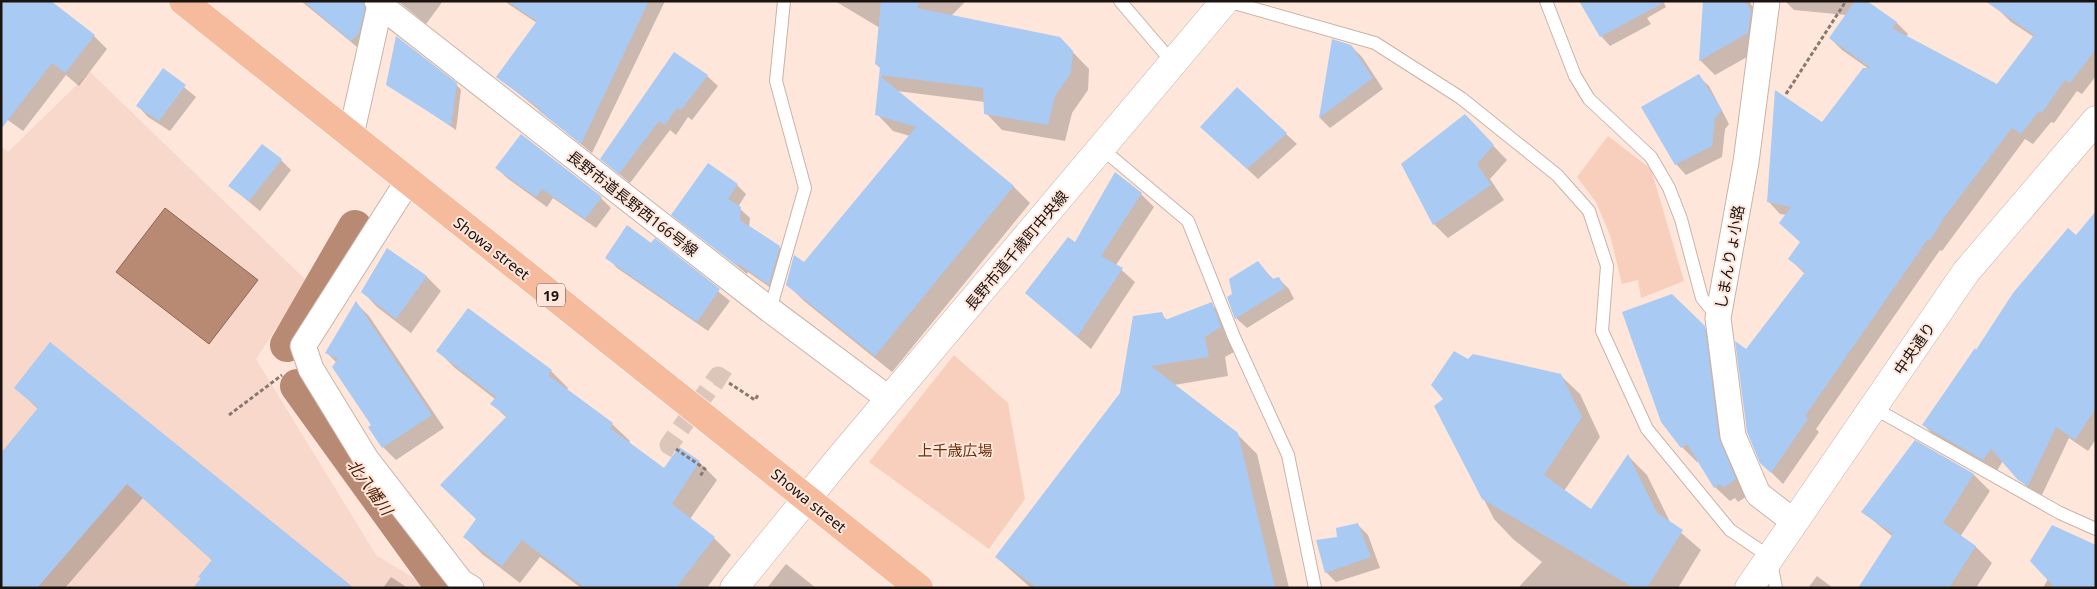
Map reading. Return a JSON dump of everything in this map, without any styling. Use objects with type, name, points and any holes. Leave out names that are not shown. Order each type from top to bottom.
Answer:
[{"type":"highway","name":"Showa street","points":[[183,1],[919,588]]},
{"type":"street","name":"長野市道千歳町中央線","points":[[734,588],[806,498],[1226,1]]},
{"type":"street","name":"しまんりょ小路","points":[[1767,1],[1746,162],[1718,318],[1733,436],[1758,494],[1793,521]]},
{"type":"street","points":[[351,135],[378,3]]},
{"type":"street","name":"長野市道長野西166号線","points":[[378,3],[770,310],[889,399]]},
{"type":"street","name":"中央通り","points":[[1749,588],[1793,521],[1966,272],[2096,120]]},
{"type":"street","points":[[408,181],[303,346],[311,369],[366,459],[461,582],[471,588]]},
{"type":"lane","points":[[770,310],[805,188],[776,81],[784,1]]},
{"type":"lane","points":[[1120,1],[1173,63]]},
{"type":"lane","points":[[1226,1],[1375,43],[1460,98],[1557,175],[1589,211],[1606,266],[1602,331],[1647,429],[1730,530],[1770,557],[1776,588]]},
{"type":"lane","points":[[1546,1],[1575,76],[1589,98],[1651,157],[1669,188],[1681,219],[1702,298],[1718,318]]},
{"type":"lane","points":[[1101,148],[1188,221],[1234,337],[1288,454],[1315,588]]},
{"type":"lane","points":[[1872,407],[2060,513],[2096,529]]},
{"type":"path","points":[[1785,96],[1846,1]]},
{"type":"path","points":[[229,415],[307,357]]},
{"type":"path","points":[[729,383],[755,400],[758,395]]},
{"type":"path","points":[[676,449],[705,469],[700,476]]},
{"type":"shaded area","points":[[90,72],[307,281],[256,359],[376,555],[430,588],[1,588],[1,146],[8,152]]},
{"type":"shaded area","points":[[165,208],[258,280],[209,344],[116,272]]},
{"type":"green space","points":[[1608,136],[1651,169],[1684,281],[1641,298],[1638,280],[1622,284],[1610,235],[1596,202],[1577,177]]},
{"type":"green space","name":"上千歳広場","points":[[954,355],[1008,403],[1025,499],[989,549],[869,462]]},
{"type":"building","points":[[1,1],[51,1],[95,35],[65,73],[52,63],[1,129]]},
{"type":"building","points":[[303,1],[363,1],[365,8],[359,33],[351,41]]},
{"type":"building","points":[[507,1],[649,1],[581,144],[539,111],[540,109],[496,77],[537,21]]},
{"type":"building","points":[[881,1],[921,1],[917,8],[1060,37],[1073,51],[1071,73],[1055,96],[1048,125],[984,114],[983,88],[879,75],[880,67],[875,64]]},
{"type":"building","points":[[1579,1],[1667,1],[1600,37]]},
{"type":"building","points":[[1703,1],[1745,1],[1751,10],[1748,33],[1699,61]]},
{"type":"building","points":[[1855,1],[1867,1],[1897,22],[1892,28],[1997,84],[2034,35],[1985,1],[2096,1],[2096,49],[2070,83],[2065,80],[2042,113],[2039,111],[2021,134],[2012,128],[1943,219],[1930,241],[1928,239],[1805,416],[1808,419],[1771,473],[1760,463],[1747,432],[1735,341],[1746,349],[1805,272],[1788,259],[1800,242],[1779,223],[1791,207],[1767,202],[1775,90],[1822,122],[1863,68],[1871,68],[1829,38]]},
{"type":"building","points":[[396,36],[457,83],[451,126],[386,85]]},
{"type":"building","points":[[1332,39],[1351,45],[1373,78],[1319,118]]},
{"type":"building","points":[[674,52],[708,75],[681,110],[677,108],[665,125],[659,121],[619,174],[600,159]]},
{"type":"building","points":[[163,68],[186,85],[159,121],[136,106]]},
{"type":"building","points":[[1699,74],[1722,110],[1715,118],[1712,146],[1675,165],[1641,107]]},
{"type":"building","points":[[879,75],[1014,186],[875,356],[786,285],[794,255],[804,262],[916,127],[875,115]]},
{"type":"building","points":[[1237,87],[1287,133],[1247,169],[1200,127]]},
{"type":"building","points":[[1465,114],[1494,145],[1477,164],[1491,185],[1433,225],[1401,164]]},
{"type":"building","points":[[521,134],[602,197],[585,219],[542,189],[536,197],[495,168]]},
{"type":"building","points":[[262,144],[282,159],[249,201],[228,186]]},
{"type":"building","points":[[708,163],[738,184],[728,199],[741,207],[740,220],[780,246],[769,285],[738,264],[737,266],[671,215]]},
{"type":"building","points":[[1115,172],[1142,193],[1101,256],[1123,268],[1077,337],[1025,293],[1068,237],[1075,242]]},
{"type":"building","points":[[2096,211],[2096,408],[2075,440],[2056,427],[2028,486],[2018,480],[1991,449],[1983,460],[1922,425],[1975,348],[1976,350],[2013,293],[2068,228],[2076,235]]},
{"type":"building","points":[[627,225],[651,243],[655,238],[720,289],[697,322],[605,258]]},
{"type":"building","points":[[387,248],[427,276],[396,319],[361,292]]},
{"type":"building","points":[[1258,261],[1272,279],[1279,277],[1285,288],[1235,319],[1227,297],[1232,294],[1229,279]]},
{"type":"building","points":[[1672,294],[1705,326],[1719,438],[1736,479],[1723,488],[1720,484],[1714,488],[1687,444],[1681,448],[1661,422],[1622,312]]},
{"type":"building","points":[[356,301],[432,415],[382,448],[368,427],[371,425],[332,367],[338,359],[325,353]]},
{"type":"building","points":[[1212,302],[1221,327],[1205,337],[1209,357],[1151,366],[1238,433],[1275,588],[1037,588],[995,557],[1120,393],[1133,316],[1162,312],[1165,320]]},
{"type":"building","points":[[468,308],[552,370],[548,375],[613,423],[610,428],[664,468],[679,447],[700,461],[672,504],[715,537],[676,588],[585,588],[522,540],[502,566],[463,537],[476,519],[440,485],[507,416],[490,404],[496,397],[436,351]]},
{"type":"building","points":[[50,342],[354,588],[193,588],[201,578],[198,577],[212,560],[127,484],[37,588],[1,588],[1,453],[38,408],[14,388]]},
{"type":"building","points":[[1454,351],[1468,359],[1473,354],[1561,374],[1582,417],[1544,475],[1591,509],[1628,454],[1657,513],[1683,530],[1647,588],[1634,588],[1482,499],[1434,406],[1443,399],[1431,385]]},
{"type":"building","points":[[1915,440],[1974,474],[1943,523],[1976,546],[1949,588],[1858,588],[1893,534],[1861,512]]},
{"type":"building","points":[[1358,523],[1371,557],[1325,573],[1316,540],[1337,537],[1336,528]]},
{"type":"building","points":[[2052,525],[2096,545],[2096,588],[2055,588],[2030,561]]},
{"type":"waterway","name":"北八幡川","points":[[287,345],[355,227]]},
{"type":"waterway","name":"北八幡川","points":[[297,386],[443,588]]},
{"type":"tunnel","points":[[676,449],[669,445],[718,376],[729,383]]}]
